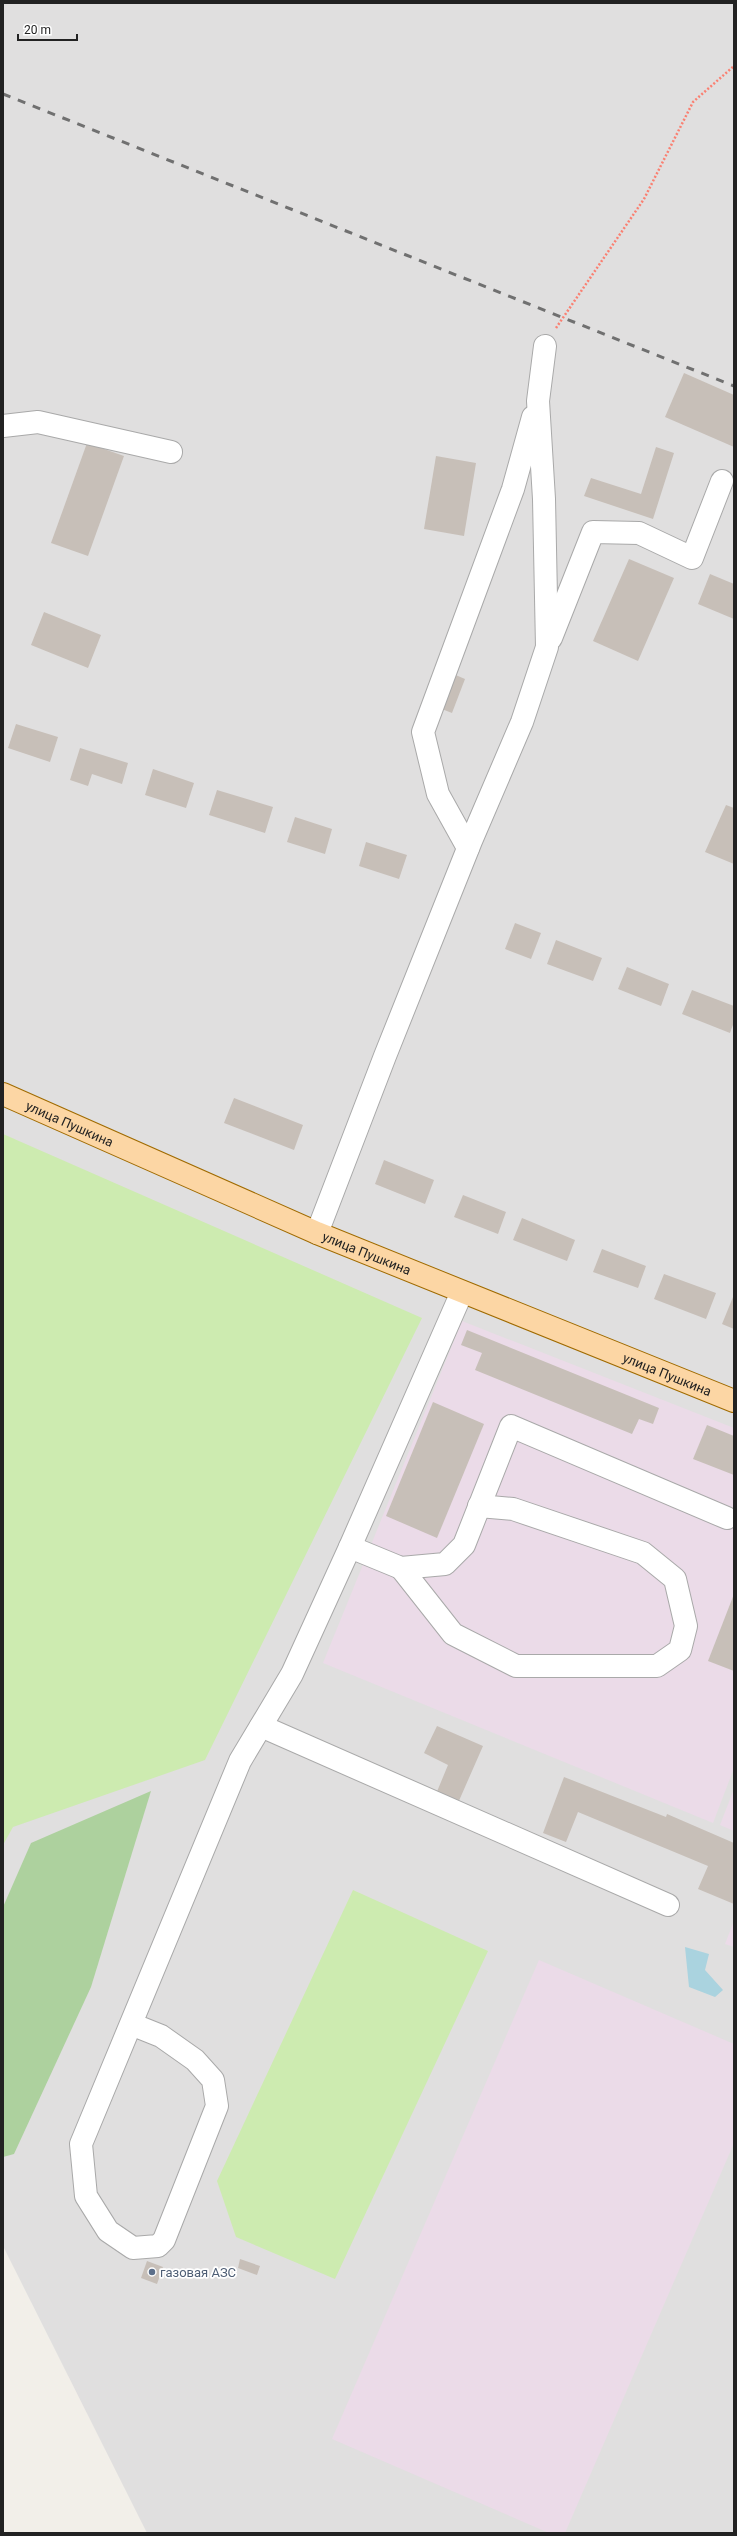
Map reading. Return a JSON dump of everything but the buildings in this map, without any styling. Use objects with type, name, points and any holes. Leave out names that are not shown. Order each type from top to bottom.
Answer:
[{"type":"main road","name":"улица Пушкина","points":[[3,1094],[317,1233],[734,1401]]},
{"type":"lane","points":[[468,848],[438,794],[424,732],[513,489],[538,401],[545,346]]},
{"type":"lane","points":[[538,401],[544,499],[548,647]]},
{"type":"lane","points":[[3,426],[38,422],[171,452]]},
{"type":"lane","points":[[317,1233],[468,848],[522,722],[548,647],[593,532],[639,533],[692,558],[722,481]]},
{"type":"lane","points":[[131,2024],[161,2036],[195,2060],[213,2080],[217,2106],[164,2240],[158,2246],[133,2248],[108,2231],[86,2196],[81,2144],[240,1761],[292,1674],[350,1547],[462,1292]]},
{"type":"lane","points":[[350,1547],[401,1568],[445,1564],[464,1544],[511,1426],[726,1518]]},
{"type":"lane","points":[[401,1568],[453,1634],[516,1666],[658,1666],[680,1650],[686,1626],[675,1579],[643,1553],[513,1509],[479,1506]]},
{"type":"lane","points":[[261,1726],[668,1905]]},
{"type":"path","points":[[545,346],[644,199],[693,102],[734,66]]},
{"type":"shaded area","points":[[3,3],[734,3],[734,2533],[147,2533],[3,2246]]},
{"type":"shaded area","points":[[462,1321],[734,1428],[734,1768],[713,1823],[323,1663]]},
{"type":"shaded area","points":[[734,1789],[734,1831],[720,1825]]},
{"type":"shaded area","points":[[734,1921],[734,1947],[725,1944]]},
{"type":"shaded area","points":[[539,1960],[734,2044],[734,2143],[565,2533],[549,2533],[332,2439]]},
{"type":"green space","points":[[3,1134],[422,1318],[205,1760],[13,1827],[3,1845]]},
{"type":"green space","points":[[151,1791],[91,1987],[14,2154],[3,2157],[3,1907],[31,1843]]},
{"type":"green space","points":[[353,1890],[488,1951],[335,2279],[236,2237],[217,2181]]},
{"type":"water","points":[[685,1947],[709,1954],[705,1970],[723,1990],[715,1997],[689,1987]]},
{"type":"railway","points":[[3,94],[734,386]]},
{"type":"place","name":"газовая АЗС","points":[[152,2272]]}]
